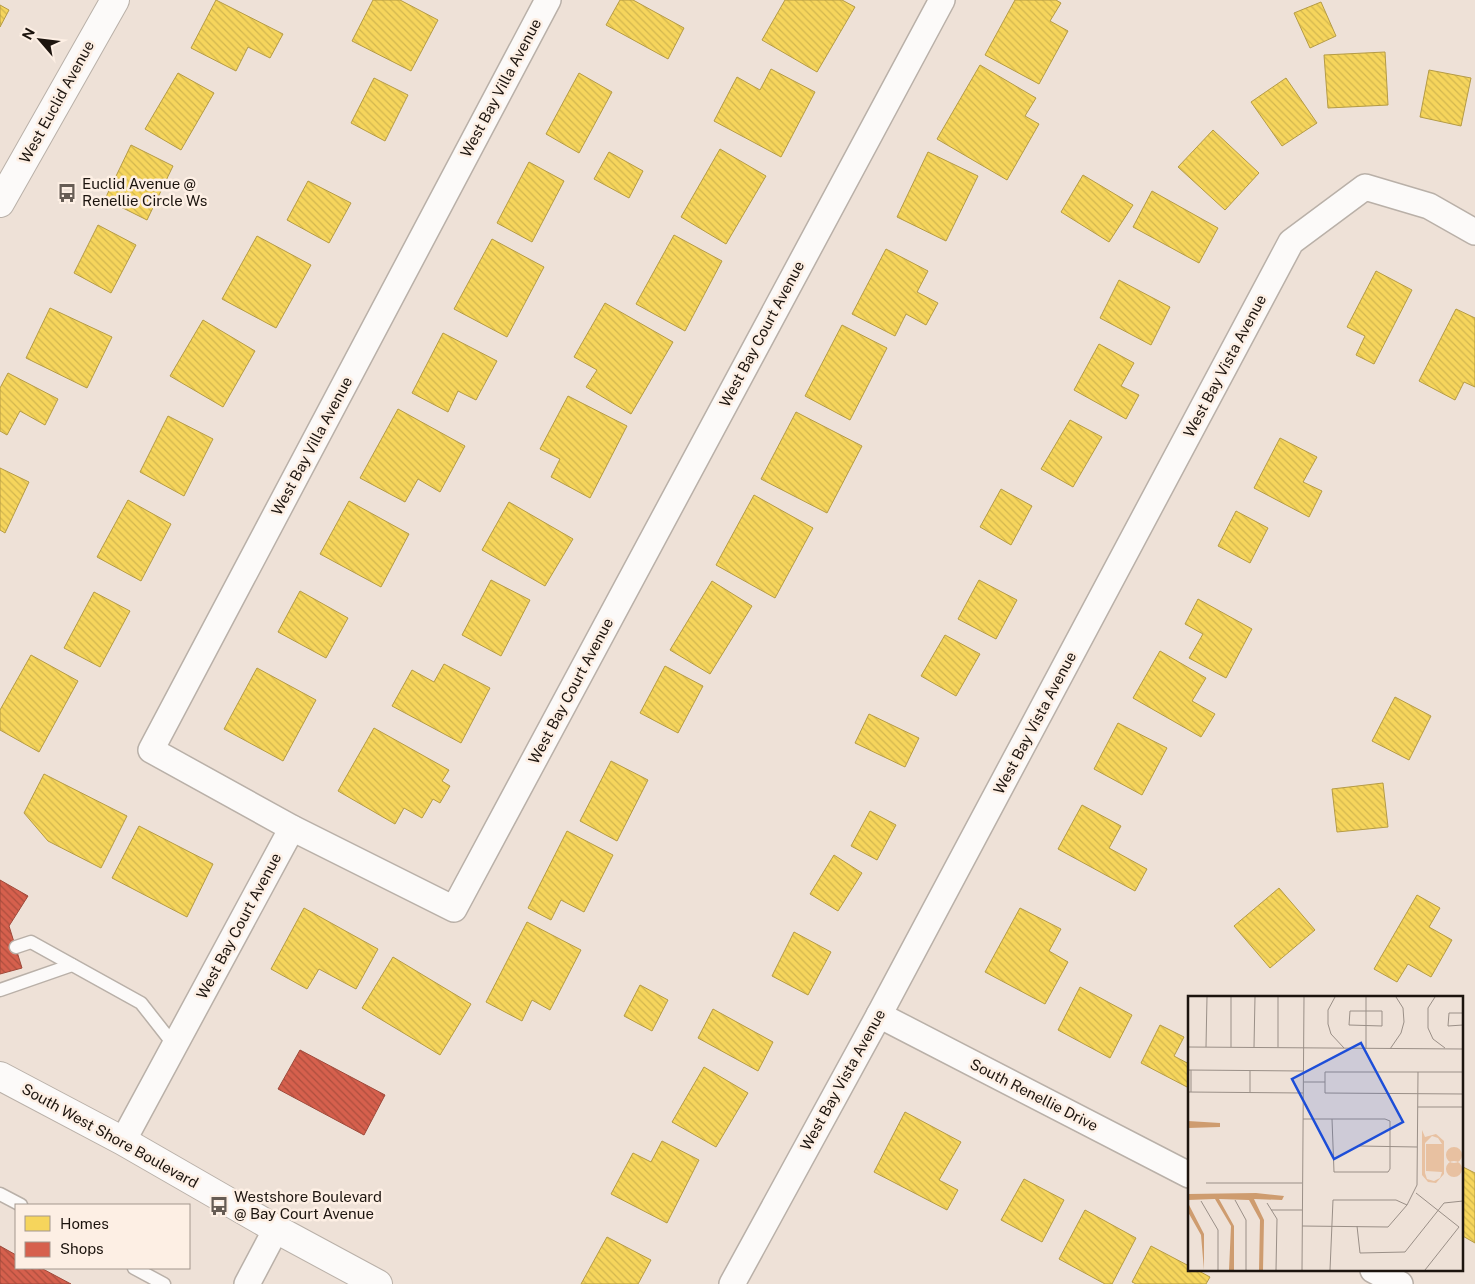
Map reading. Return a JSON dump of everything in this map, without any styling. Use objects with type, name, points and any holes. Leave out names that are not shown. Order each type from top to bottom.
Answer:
[{"type":"street","name":"West Euclid Avenue","points":[[0,203],[115,0]]},
{"type":"street","name":"West Bay Villa Avenue","points":[[292,828],[151,750],[548,0]]},
{"type":"street","name":"West Bay Court Avenue","points":[[123,1141],[292,828],[454,909],[942,0]]},
{"type":"street","name":"West Bay Vista Avenue","points":[[732,1284],[879,1015],[1291,242],[1365,187],[1429,206],[1475,232]]},
{"type":"street","name":"South Renellie Drive","points":[[879,1015],[1188,1174]]},
{"type":"street","name":"South West Shore Boulevard","points":[[0,1076],[123,1141],[276,1230],[378,1284]]},
{"type":"street","points":[[247,1284],[276,1230]]},
{"type":"street","points":[[1377,1272],[1400,1284]]},
{"type":"lane","points":[[16,947],[31,942],[141,1003],[174,1045]]},
{"type":"lane","points":[[0,990],[72,965]]},
{"type":"lane","points":[[0,1194],[19,1204]]},
{"type":"lane","points":[[136,1269],[164,1284]]},
{"type":"building: Homes","points":[[216,0],[283,34],[270,58],[248,47],[236,71],[191,48]]},
{"type":"building: Homes","points":[[373,0],[400,0],[438,20],[411,71],[352,41]]},
{"type":"building: Homes","points":[[620,0],[633,0],[684,28],[668,59],[606,25]]},
{"type":"building: Homes","points":[[785,0],[842,0],[855,7],[817,72],[762,40]]},
{"type":"building: Homes","points":[[1015,0],[1056,0],[1061,3],[1050,21],[1068,31],[1039,84],[985,55]]},
{"type":"building: Homes","points":[[1321,2],[1336,36],[1310,48],[1294,13]]},
{"type":"building: Homes","points":[[0,5],[9,10],[0,27]]},
{"type":"building: Homes","points":[[1385,52],[1388,105],[1328,108],[1324,55]]},
{"type":"building: Homes","points":[[980,65],[1036,98],[1025,116],[1039,124],[1007,180],[937,139]]},
{"type":"building: Homes","points":[[771,69],[815,92],[781,157],[714,121],[737,77],[760,90]]},
{"type":"building: Homes","points":[[1429,70],[1471,78],[1461,126],[1420,117]]},
{"type":"building: Homes","points":[[178,73],[214,93],[181,150],[145,129]]},
{"type":"building: Homes","points":[[579,73],[612,92],[579,153],[546,134]]},
{"type":"building: Homes","points":[[374,78],[408,95],[385,141],[351,123]]},
{"type":"building: Homes","points":[[1286,78],[1317,123],[1282,146],[1251,102]]},
{"type":"building: Homes","points":[[1213,130],[1259,173],[1225,210],[1178,167]]},
{"type":"building: Homes","points":[[131,145],[173,166],[147,220],[105,199]]},
{"type":"building: Homes","points":[[720,149],[766,176],[726,244],[681,217]]},
{"type":"building: Homes","points":[[609,152],[643,171],[629,198],[594,179]]},
{"type":"building: Homes","points":[[928,152],[978,176],[946,241],[897,217]]},
{"type":"building: Homes","points":[[529,162],[564,181],[532,242],[497,223]]},
{"type":"building: Homes","points":[[1083,175],[1133,205],[1109,242],[1061,212]]},
{"type":"building: Homes","points":[[308,181],[351,203],[329,243],[287,220]]},
{"type":"building: Homes","points":[[1152,191],[1218,228],[1199,263],[1133,227]]},
{"type":"building: Homes","points":[[98,225],[136,245],[111,293],[74,273]]},
{"type":"building: Homes","points":[[674,235],[722,261],[685,331],[636,304]]},
{"type":"building: Homes","points":[[257,236],[311,265],[276,328],[222,299]]},
{"type":"building: Homes","points":[[492,239],[544,267],[507,337],[454,309]]},
{"type":"building: Homes","points":[[886,249],[928,271],[917,292],[938,303],[926,325],[906,314],[895,336],[852,314]]},
{"type":"building: Homes","points":[[1376,271],[1412,290],[1374,364],[1356,355],[1365,336],[1347,327]]},
{"type":"building: Homes","points":[[1119,280],[1170,307],[1151,345],[1100,318]]},
{"type":"building: Homes","points":[[605,303],[673,342],[631,414],[586,387],[597,370],[574,357]]},
{"type":"building: Homes","points":[[50,308],[112,337],[87,388],[26,358]]},
{"type":"building: Homes","points":[[1456,309],[1475,318],[1475,387],[1464,382],[1455,400],[1419,381]]},
{"type":"building: Homes","points":[[203,320],[255,351],[223,407],[170,376]]},
{"type":"building: Homes","points":[[842,325],[887,348],[850,420],[805,396]]},
{"type":"building: Homes","points":[[443,333],[497,361],[476,400],[458,391],[448,412],[412,393]]},
{"type":"building: Homes","points":[[1099,344],[1134,363],[1121,386],[1139,395],[1126,419],[1074,390]]},
{"type":"building: Homes","points":[[8,373],[58,399],[45,425],[20,411],[7,435],[0,431],[0,388]]},
{"type":"building: Homes","points":[[568,396],[627,426],[590,498],[551,477],[560,459],[540,449]]},
{"type":"building: Homes","points":[[398,409],[465,446],[440,492],[418,479],[405,502],[360,478]]},
{"type":"building: Homes","points":[[796,412],[862,446],[827,513],[761,479]]},
{"type":"building: Homes","points":[[168,416],[213,439],[184,496],[140,472]]},
{"type":"building: Homes","points":[[1070,420],[1102,437],[1073,487],[1041,469]]},
{"type":"building: Homes","points":[[1280,438],[1317,457],[1303,482],[1322,491],[1309,517],[1254,488]]},
{"type":"building: Homes","points":[[0,468],[29,482],[5,533],[0,530]]},
{"type":"building: Homes","points":[[1001,489],[1032,506],[1011,545],[980,527]]},
{"type":"building: Homes","points":[[754,495],[813,528],[775,598],[716,565]]},
{"type":"building: Homes","points":[[128,500],[171,524],[141,581],[97,557]]},
{"type":"building: Homes","points":[[349,501],[409,534],[381,587],[320,554]]},
{"type":"building: Homes","points":[[509,502],[573,539],[545,586],[482,550]]},
{"type":"building: Homes","points":[[1236,511],[1268,528],[1250,563],[1218,546]]},
{"type":"building: Homes","points":[[491,580],[530,600],[501,656],[462,635]]},
{"type":"building: Homes","points":[[979,580],[1017,600],[996,639],[958,619]]},
{"type":"building: Homes","points":[[712,581],[752,606],[710,674],[670,650]]},
{"type":"building: Homes","points":[[300,591],[348,618],[326,658],[278,632]]},
{"type":"building: Homes","points":[[94,592],[130,611],[100,667],[64,648]]},
{"type":"building: Homes","points":[[1198,599],[1252,629],[1226,678],[1189,658],[1203,634],[1185,624]]},
{"type":"building: Homes","points":[[945,635],[980,654],[956,696],[921,676]]},
{"type":"building: Homes","points":[[1160,651],[1206,678],[1192,701],[1215,714],[1201,737],[1133,698]]},
{"type":"building: Homes","points":[[31,655],[78,681],[39,752],[0,730],[0,710]]},
{"type":"building: Homes","points":[[444,664],[490,688],[461,743],[392,706],[412,670],[434,682]]},
{"type":"building: Homes","points":[[665,666],[703,686],[678,733],[640,713]]},
{"type":"building: Homes","points":[[257,668],[316,700],[283,761],[224,729]]},
{"type":"building: Homes","points":[[1395,697],[1431,716],[1409,760],[1372,741]]},
{"type":"building: Homes","points":[[869,714],[919,738],[905,767],[855,743]]},
{"type":"building: Homes","points":[[1118,723],[1167,748],[1142,795],[1094,769]]},
{"type":"building: Homes","points":[[374,728],[449,770],[442,781],[450,786],[440,803],[433,799],[422,818],[404,808],[395,824],[338,791]]},
{"type":"building: Homes","points":[[611,761],[648,780],[617,841],[580,821]]},
{"type":"building: Homes","points":[[44,774],[127,816],[101,868],[48,841],[24,813]]},
{"type":"building: Homes","points":[[1383,783],[1388,827],[1337,832],[1332,789]]},
{"type":"building: Homes","points":[[1082,805],[1121,826],[1109,848],[1147,869],[1135,891],[1058,849]]},
{"type":"building: Homes","points":[[870,811],[896,825],[877,860],[851,846]]},
{"type":"building: Homes","points":[[139,826],[213,864],[187,917],[112,878]]},
{"type":"building: Homes","points":[[567,831],[613,855],[584,912],[561,900],[551,920],[528,908]]},
{"type":"building: Homes","points":[[834,855],[862,873],[838,911],[810,894]]},
{"type":"building: Homes","points":[[1279,888],[1315,930],[1270,968],[1234,926]]},
{"type":"building: Homes","points":[[1417,895],[1440,908],[1429,927],[1452,940],[1431,977],[1408,964],[1397,982],[1374,969]]},
{"type":"building: Homes","points":[[304,908],[378,949],[356,989],[319,969],[307,989],[271,969]]},
{"type":"building: Homes","points":[[1020,908],[1061,929],[1049,951],[1068,962],[1045,1004],[985,972]]},
{"type":"building: Homes","points":[[527,922],[581,950],[550,1010],[532,1000],[522,1021],[486,1002]]},
{"type":"building: Homes","points":[[794,932],[831,952],[808,995],[772,976]]},
{"type":"building: Homes","points":[[393,957],[471,1004],[440,1055],[362,1008]]},
{"type":"building: Homes","points":[[640,985],[668,1000],[652,1031],[624,1016]]},
{"type":"building: Homes","points":[[1080,987],[1132,1015],[1110,1058],[1058,1030]]},
{"type":"building: Homes","points":[[713,1009],[773,1042],[758,1071],[698,1038]]},
{"type":"building: Homes","points":[[1160,1025],[1184,1037],[1174,1056],[1188,1063],[1188,1086],[1187,1087],[1141,1063]]},
{"type":"building: Homes","points":[[704,1067],[748,1093],[716,1147],[672,1122]]},
{"type":"building: Homes","points":[[905,1112],[961,1142],[939,1180],[958,1190],[947,1210],[874,1172]]},
{"type":"building: Homes","points":[[662,1141],[699,1160],[667,1223],[611,1194],[633,1153],[651,1162]]},
{"type":"building: Homes","points":[[1462,1166],[1475,1173],[1475,1243],[1462,1236]]},
{"type":"building: Homes","points":[[1024,1179],[1064,1200],[1042,1242],[1001,1220]]},
{"type":"building: Homes","points":[[1085,1210],[1136,1238],[1112,1284],[1105,1284],[1059,1259]]},
{"type":"building: Homes","points":[[607,1237],[651,1260],[638,1284],[581,1284]]},
{"type":"building: Homes","points":[[1151,1246],[1188,1265],[1188,1272],[1201,1272],[1210,1277],[1206,1284],[1136,1284],[1132,1282]]},
{"type":"building: Shops","points":[[0,880],[28,896],[9,926],[22,968],[0,974]]},
{"type":"building: Shops","points":[[300,1050],[385,1095],[364,1135],[278,1089]]},
{"type":"building: Shops","points":[[0,1246],[15,1254],[15,1269],[43,1269],[71,1284],[0,1284]]},
{"type":"place","name":"Euclid Avenue @ Renellie Circle Ws","points":[[67,193]]},
{"type":"place","name":"Westshore Boulevard @ Bay Court Avenue","points":[[219,1206]]}]
